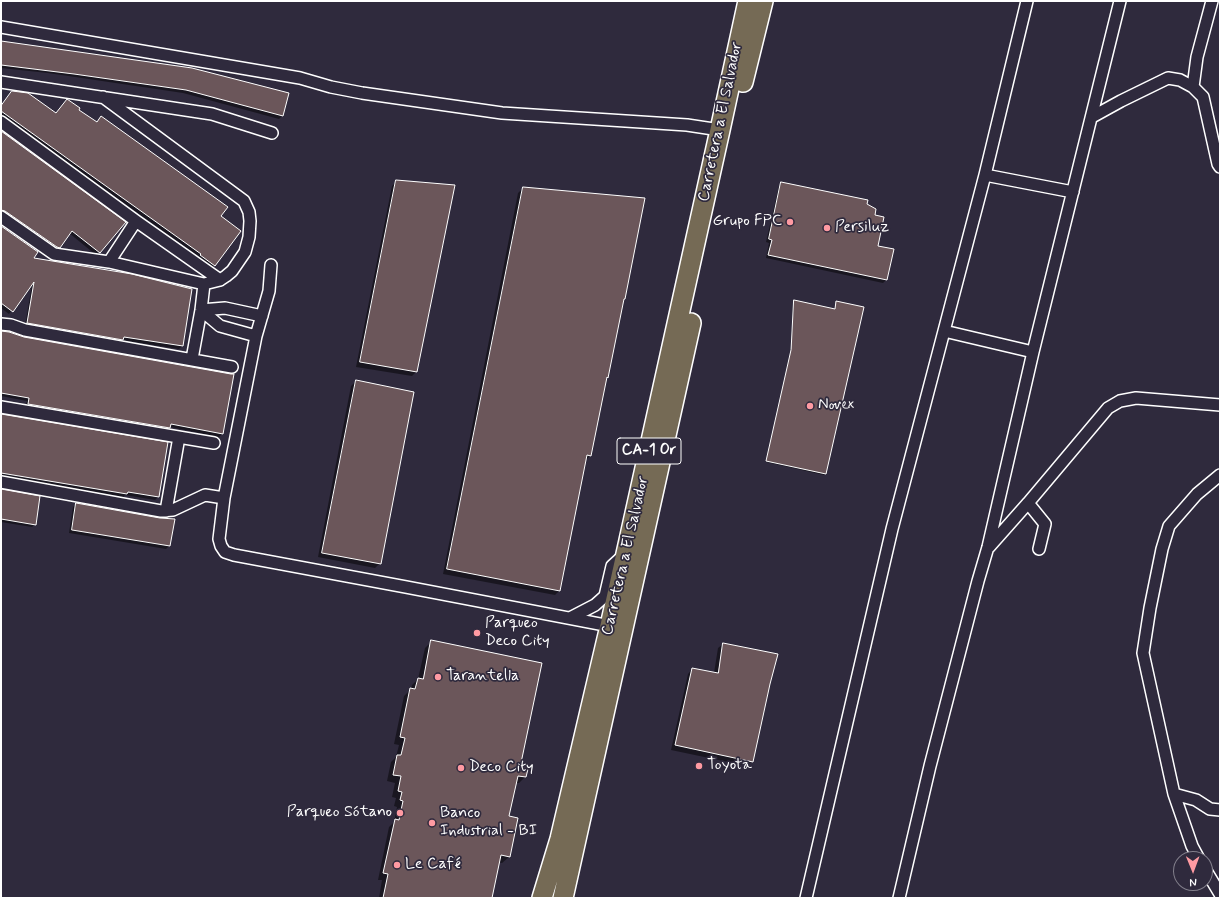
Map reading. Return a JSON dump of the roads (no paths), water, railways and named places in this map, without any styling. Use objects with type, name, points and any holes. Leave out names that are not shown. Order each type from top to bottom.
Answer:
[{"type":"highway","name":"Carretera a El Salvador","points":[[542,898],[560,839],[627,552],[748,1]]},
{"type":"highway","name":"Carretera a El Salvador","points":[[563,898],[682,364],[737,108],[762,1]]},
{"type":"street","points":[[806,898],[892,529],[986,175],[1027,1]]},
{"type":"street","points":[[899,898],[932,758],[988,547],[1033,352],[1120,1]]},
{"type":"street","points":[[1193,88],[1197,56],[1212,1]]},
{"type":"street","points":[[1,27],[300,78],[331,87],[502,113],[687,125],[720,130]]},
{"type":"street","points":[[1092,117],[1168,78],[1180,80],[1193,88],[1203,97],[1218,164],[1220,167]]},
{"type":"street","points":[[1,82],[212,114],[272,133]]},
{"type":"street","points":[[1,217],[54,254],[109,262],[204,284],[220,280],[232,271],[245,252],[249,237],[249,212],[244,201],[103,97]]},
{"type":"street","points":[[1,122],[136,221],[220,280]]},
{"type":"street","points":[[986,175],[1073,192]]},
{"type":"street","points":[[109,262],[136,221]]},
{"type":"street","points":[[271,265],[269,291],[256,336],[224,498],[219,539],[225,552],[234,555],[610,626]]},
{"type":"street","points":[[192,359],[204,284]]},
{"type":"street","points":[[201,310],[225,308],[262,316]]},
{"type":"street","points":[[201,310],[220,326],[256,336]]},
{"type":"street","points":[[1,317],[6,324],[25,330],[232,367]]},
{"type":"street","points":[[944,330],[1033,352]]},
{"type":"street","points":[[988,547],[1028,503],[1108,408],[1120,401],[1136,398],[1220,405]]},
{"type":"street","points":[[1,407],[214,442]]},
{"type":"street","points":[[166,511],[179,437]]},
{"type":"street","points":[[1195,851],[1168,773],[1157,712],[1143,654],[1150,608],[1162,548],[1169,526],[1197,494],[1220,475]]},
{"type":"street","points":[[1,482],[160,511],[173,510],[206,495],[224,498]]},
{"type":"street","points":[[1028,503],[1045,524],[1039,549]]},
{"type":"street","points":[[570,618],[595,605],[605,596],[612,566],[627,552]]},
{"type":"street","points":[[1174,794],[1196,800],[1210,809],[1220,810]]},
{"type":"street","points":[[1213,884],[1220,894]]},
{"type":"place","name":"Grupo FPC","points":[[790,222]]},
{"type":"place","name":"Persiluz","points":[[827,228]]},
{"type":"place","name":"Novex","points":[[810,406]]},
{"type":"place","name":"Parqueo Deco City","points":[[477,633]]},
{"type":"place","name":"Tarantella","points":[[438,677]]},
{"type":"place","name":"Toyota","points":[[699,766]]},
{"type":"place","name":"Deco City","points":[[461,768]]},
{"type":"place","name":"Parqueo Sótano","points":[[400,813]]},
{"type":"place","name":"Banco Industrial - BI","points":[[432,823]]},
{"type":"place","name":"Le Café","points":[[397,865]]}]
